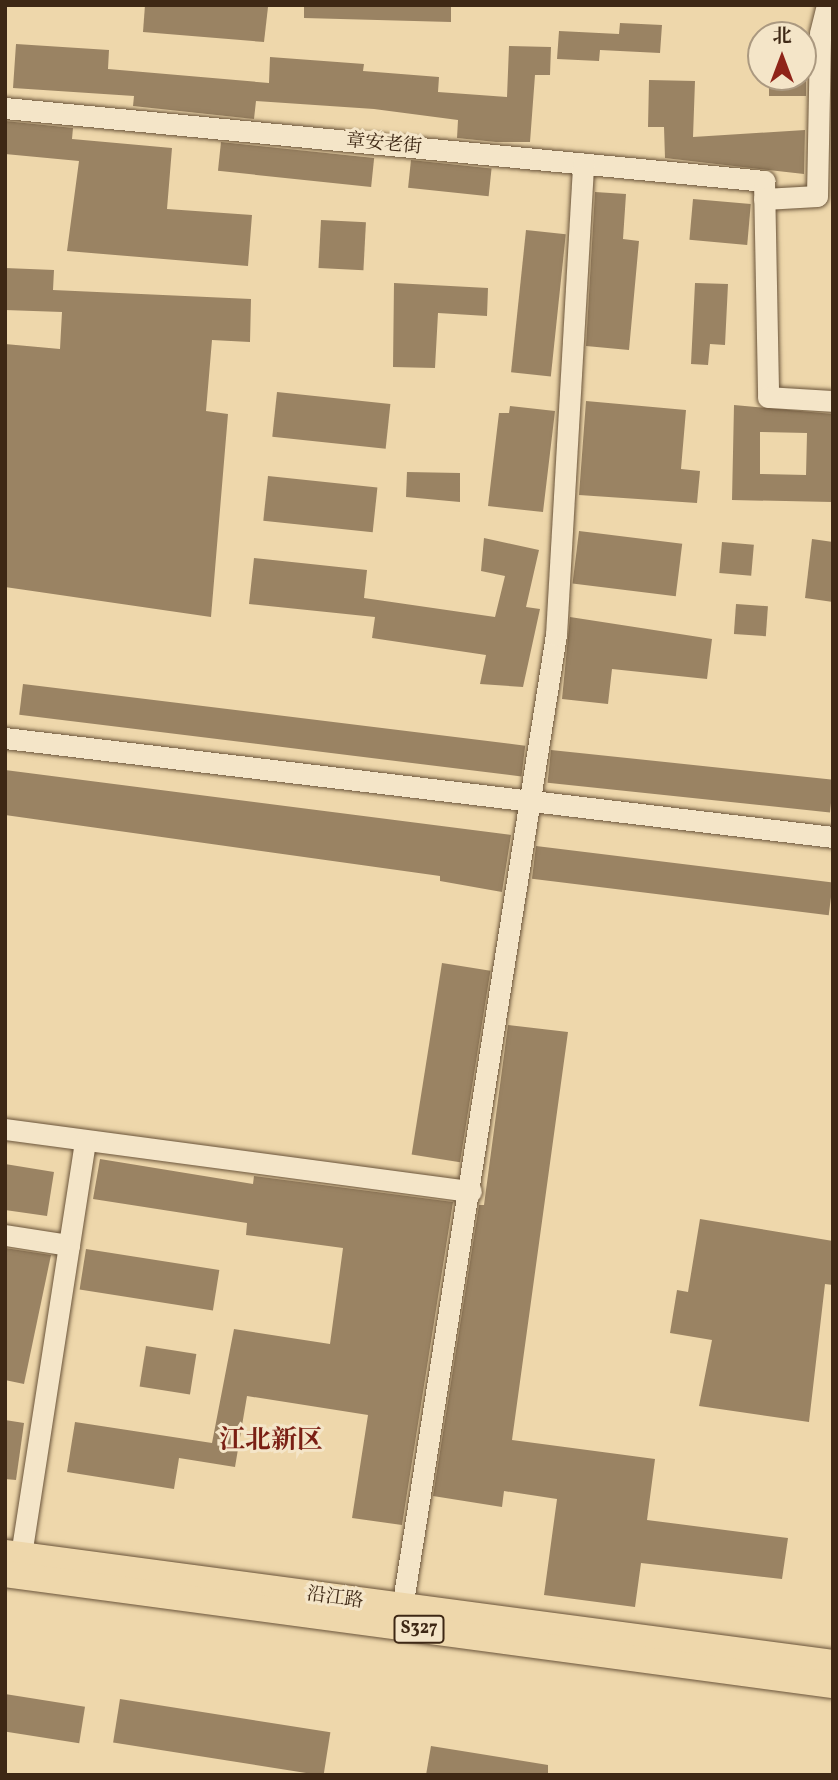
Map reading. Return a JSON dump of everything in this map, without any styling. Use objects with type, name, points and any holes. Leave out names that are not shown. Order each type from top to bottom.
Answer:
[{"type":"main road","name":"沿江路","points":[[11,1561],[833,1663]]},
{"type":"main road","name":"沿江路","points":[[11,1561],[833,1685]]},
{"type":"street","name":"章安老街","points":[[5,108],[583,164],[817,196],[820,33],[827,5]]},
{"type":"street","points":[[402,1608],[471,1191],[555,635],[583,164]]},
{"type":"street","points":[[764,190],[768,397],[833,401]]},
{"type":"street","points":[[5,738],[833,836]]},
{"type":"street","points":[[5,1129],[471,1191]]},
{"type":"street","points":[[11,1561],[69,1245],[85,1141]]},
{"type":"street","points":[[5,1235],[69,1245]]},
{"type":"building","points":[[145,5],[268,7],[264,42],[143,32]]},
{"type":"building","points":[[304,5],[451,5],[451,22],[304,18]]},
{"type":"building","points":[[620,23],[662,25],[660,53],[600,50],[599,61],[557,59],[559,31],[619,34]]},
{"type":"building","points":[[16,44],[109,50],[108,69],[269,83],[270,57],[364,64],[363,71],[439,77],[438,92],[507,97],[509,46],[551,47],[550,75],[535,75],[530,142],[496,142],[457,138],[458,120],[374,109],[256,101],[254,119],[133,106],[134,96],[13,88]]},
{"type":"building","points":[[649,80],[695,81],[693,137],[805,130],[804,174],[665,158],[664,127],[648,127]]},
{"type":"building","points":[[769,91],[806,91],[806,96],[769,96]]},
{"type":"building","points":[[5,121],[73,128],[72,139],[172,148],[167,209],[252,215],[248,266],[67,251],[79,161],[5,154]]},
{"type":"building","points":[[221,142],[374,158],[371,187],[218,171]]},
{"type":"building","points":[[411,160],[492,168],[489,196],[408,188]]},
{"type":"building","points":[[595,192],[626,194],[623,239],[639,241],[629,350],[586,346]]},
{"type":"building","points":[[693,199],[751,204],[747,245],[689,240]]},
{"type":"building","points":[[321,220],[366,222],[363,270],[318,268]]},
{"type":"building","points":[[526,230],[566,234],[551,376],[511,372]]},
{"type":"building","points":[[5,268],[54,270],[53,290],[251,299],[250,342],[212,340],[206,411],[228,414],[211,617],[5,587],[5,344],[60,349],[62,312],[5,310]]},
{"type":"building","points":[[394,283],[488,288],[487,316],[438,313],[435,368],[393,367]]},
{"type":"building","points":[[695,283],[728,284],[725,345],[710,344],[708,365],[691,364]]},
{"type":"building","points":[[277,392],[390,404],[386,449],[272,437]]},
{"type":"building","points":[[586,401],[686,410],[681,469],[700,471],[697,503],[579,495]]},
{"type":"building","points":[[734,405],[833,414],[832,502],[732,500]],"holes":[[[760,432],[807,433],[806,475],[760,474]]]},
{"type":"building","points":[[510,406],[555,411],[543,512],[488,506],[499,413],[509,413]]},
{"type":"building","points":[[407,472],[460,473],[460,502],[406,497]]},
{"type":"building","points":[[268,476],[377,487],[373,532],[263,521]]},
{"type":"building","points":[[579,531],[682,544],[676,596],[573,584]]},
{"type":"building","points":[[484,538],[539,550],[526,607],[540,609],[523,687],[480,684],[486,655],[372,638],[375,617],[249,604],[254,558],[367,570],[364,598],[495,617],[505,576],[481,571]]},
{"type":"building","points":[[812,539],[833,542],[833,602],[805,598]]},
{"type":"building","points":[[722,542],[754,545],[751,576],[719,573]]},
{"type":"building","points":[[736,604],[768,606],[766,636],[734,634]]},
{"type":"building","points":[[570,617],[712,639],[707,679],[612,669],[608,704],[562,699]]},
{"type":"building","points":[[23,684],[525,746],[521,776],[19,715]]},
{"type":"building","points":[[551,750],[833,780],[830,813],[548,783]]},
{"type":"building","points":[[5,770],[511,835],[502,892],[440,881],[440,876],[5,815]]},
{"type":"building","points":[[536,846],[833,882],[829,915],[532,879]]},
{"type":"building","points":[[442,963],[490,971],[460,1162],[412,1155]]},
{"type":"building","points":[[508,1025],[568,1032],[512,1440],[655,1459],[647,1520],[788,1538],[782,1579],[641,1563],[635,1607],[544,1595],[557,1499],[504,1491],[502,1507],[433,1496],[479,1205],[484,1205]]},
{"type":"building","points":[[100,1159],[253,1184],[254,1176],[453,1202],[402,1525],[352,1518],[368,1415],[247,1396],[235,1467],[179,1458],[174,1489],[67,1472],[75,1422],[212,1443],[234,1329],[330,1344],[343,1248],[246,1235],[247,1223],[93,1199]]},
{"type":"building","points":[[5,1164],[54,1172],[47,1216],[5,1210]]},
{"type":"building","points":[[700,1219],[833,1241],[833,1285],[825,1284],[809,1422],[699,1406],[712,1340],[670,1333],[677,1290],[688,1292]]},
{"type":"building","points":[[5,1248],[51,1255],[24,1384],[5,1380]]},
{"type":"building","points":[[86,1249],[219,1270],[213,1311],[80,1289]]},
{"type":"building","points":[[146,1346],[196,1354],[190,1394],[140,1386]]},
{"type":"building","points":[[5,1420],[24,1423],[16,1480],[5,1479]]},
{"type":"building","points":[[5,1694],[85,1707],[79,1743],[5,1731]]},
{"type":"building","points":[[120,1699],[330,1732],[324,1775],[113,1742]]},
{"type":"building","points":[[431,1746],[548,1765],[548,1775],[426,1775]]},
{"type":"district","name":"江北新区","points":[[271,1442]]}]
